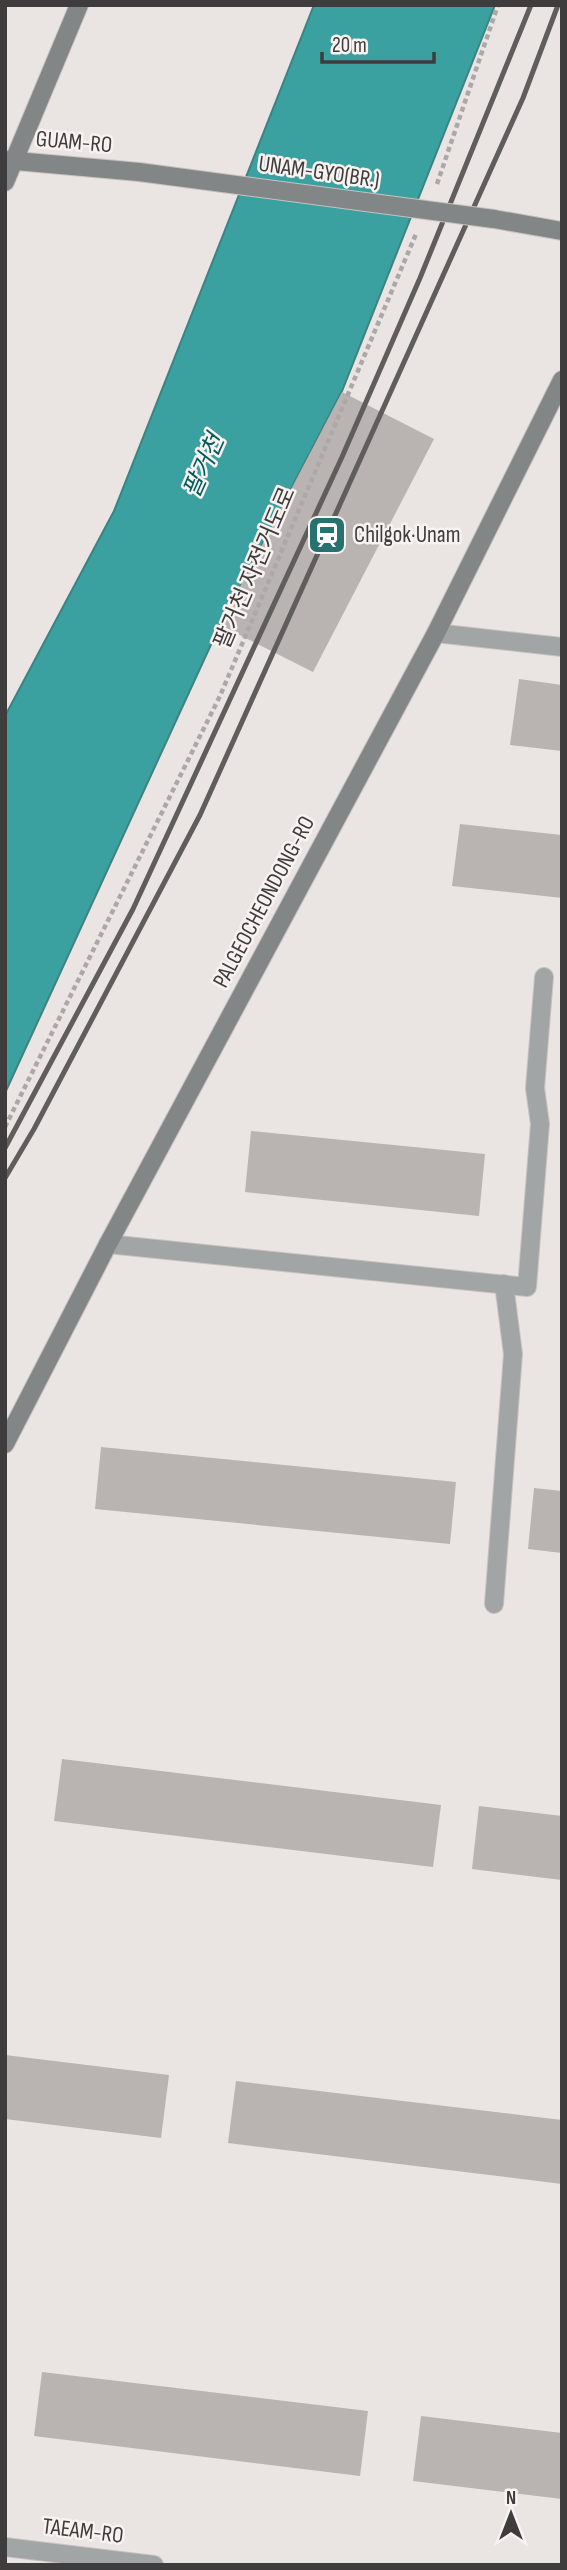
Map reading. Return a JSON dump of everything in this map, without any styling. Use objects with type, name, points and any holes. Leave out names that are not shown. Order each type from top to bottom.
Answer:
[{"type":"main road","points":[[5,182],[10,161],[79,5]]},
{"type":"main road","name":"GUAM-RO","points":[[10,161],[139,173]]},
{"type":"main road","name":"UNAM-GYO(BR.)","points":[[139,173],[494,219],[562,231]]},
{"type":"main road","name":"PALGEOCHEONDONG-RO","points":[[5,1444],[108,1244],[436,633],[562,380]]},
{"type":"street","points":[[436,633],[562,647]]},
{"type":"street","points":[[108,1244],[527,1287],[540,1124],[535,1088],[544,977]]},
{"type":"street","points":[[494,1604],[513,1354],[504,1284]]},
{"type":"street","name":"TAEAM-RO","points":[[5,2547],[154,2565]]},
{"type":"path","points":[[436,188],[498,5]]},
{"type":"path","name":"팔거천 자전거도로","points":[[5,1126],[220,696],[419,226]]},
{"type":"water","name":"팔거천","points":[[314,5],[495,5],[342,391],[220,625],[5,1093],[5,716],[114,511]]},
{"type":"building","points":[[342,392],[434,439],[313,672],[220,625]]},
{"type":"building","points":[[519,679],[562,685],[562,751],[510,745]]},
{"type":"building","points":[[460,824],[562,835],[562,898],[452,886]]},
{"type":"building","points":[[251,1131],[485,1154],[479,1216],[245,1192]]},
{"type":"building","points":[[101,1447],[456,1482],[450,1544],[95,1509]]},
{"type":"building","points":[[534,1488],[562,1491],[562,1553],[528,1549]]},
{"type":"building","points":[[62,1759],[441,1805],[433,1867],[54,1821]]},
{"type":"building","points":[[479,1806],[562,1816],[562,1880],[472,1869]]},
{"type":"building","points":[[5,2055],[169,2075],[161,2138],[5,2119]]},
{"type":"building","points":[[236,2081],[562,2120],[562,2184],[228,2143]]},
{"type":"building","points":[[42,2372],[368,2411],[360,2476],[34,2436]]},
{"type":"building","points":[[421,2416],[562,2433],[562,2499],[413,2481]]},
{"type":"railway","points":[[5,1148],[133,909],[342,457],[420,278],[531,5]]},
{"type":"railway","points":[[5,1178],[34,1129],[200,815],[523,98],[558,5]]},
{"type":"place","name":"Chilgok·Unam","points":[[327,535]]}]
